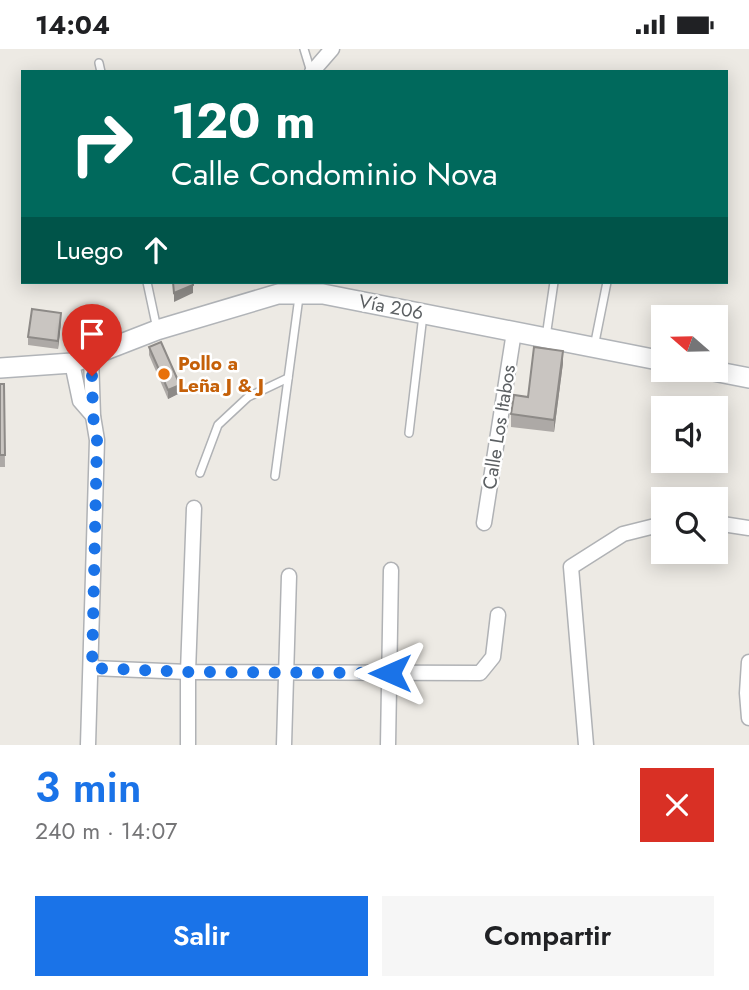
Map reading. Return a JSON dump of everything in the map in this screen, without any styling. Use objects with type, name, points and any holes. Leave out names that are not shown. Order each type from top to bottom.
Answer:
[{"type":"main road","name":"Vía 206","points":[[0,368],[72,363],[278,288],[299,293],[323,294],[651,359]]},
{"type":"main road","points":[[728,374],[749,378]]},
{"type":"street","points":[[314,70],[331,49]]},
{"type":"street","name":"Calle Los Itabos","points":[[484,523],[514,332]]},
{"type":"street","points":[[88,745],[97,440],[93,416],[91,356]]},
{"type":"street","points":[[72,363],[80,401],[93,416]]},
{"type":"street","points":[[188,745],[194,509]]},
{"type":"street","points":[[728,525],[749,528]]},
{"type":"street","points":[[586,745],[571,567],[623,534],[651,527]]},
{"type":"street","points":[[388,745],[391,570]]},
{"type":"street","points":[[284,745],[289,576]]},
{"type":"street","points":[[92,668],[188,672],[480,673],[493,657],[498,615]]},
{"type":"street","points":[[749,662],[749,718]]},
{"type":"lane","points":[[304,49],[311,70]]},
{"type":"lane","points":[[99,63],[101,70]]},
{"type":"lane","points":[[147,284],[157,330]]},
{"type":"lane","points":[[546,338],[554,284]]},
{"type":"lane","points":[[594,348],[607,284]]},
{"type":"lane","points":[[275,476],[299,293]]},
{"type":"lane","points":[[409,432],[423,313]]},
{"type":"lane","points":[[200,473],[218,425],[248,397],[288,378]]},
{"type":"building","points":[[173,284],[193,284],[193,285],[174,293]]},
{"type":"building","points":[[32,309],[61,313],[58,341],[28,337]]},
{"type":"building","name":"Pollo a Leña J & J","points":[[161,342],[180,385],[168,390],[149,347]]},
{"type":"building","points":[[534,347],[563,351],[554,420],[511,414],[514,395],[528,397]]},
{"type":"building","points":[[0,384],[4,384],[5,455],[0,455]]},
{"type":"place","name":"Pollo a Leña J & J","points":[[164,374]]},
{"type":"route","points":[[92,376],[93,416],[97,440],[92,668],[188,672],[390,673]]}]
